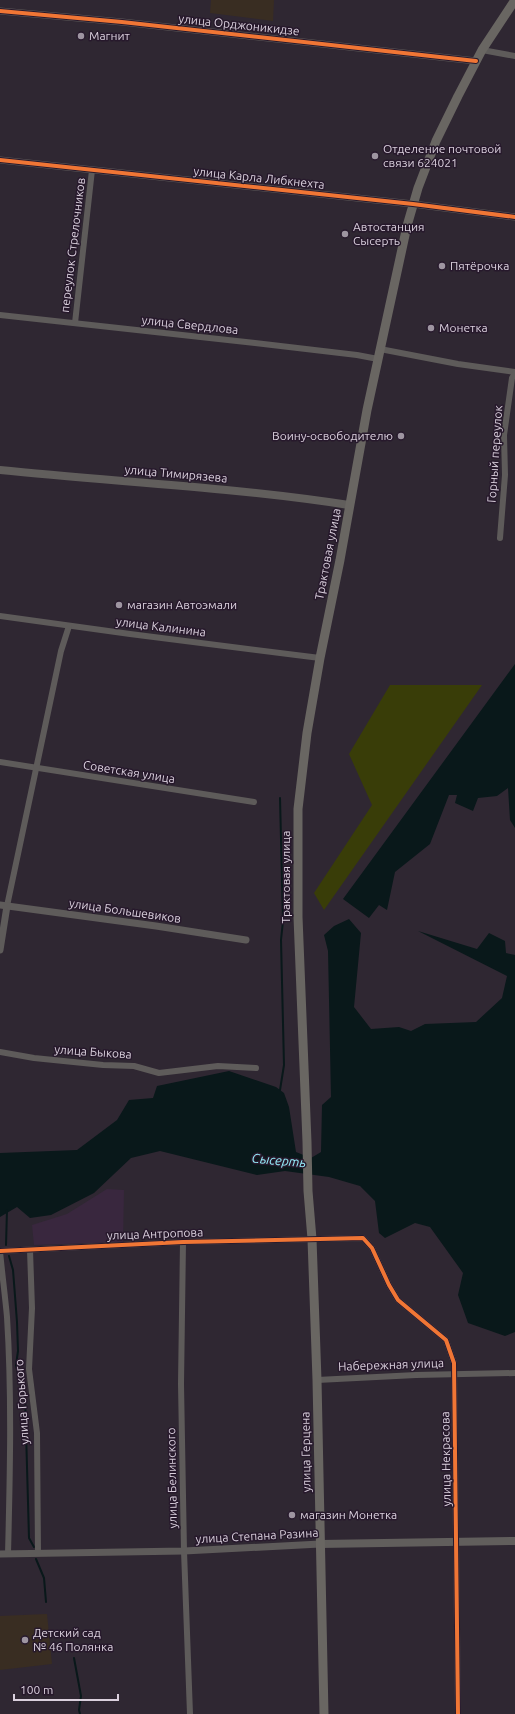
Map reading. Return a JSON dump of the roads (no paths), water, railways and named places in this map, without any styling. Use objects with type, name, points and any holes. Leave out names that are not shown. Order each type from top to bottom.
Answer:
[{"type":"main road","name":"Трактовая улица","points":[[308,1190],[298,917],[298,809],[307,733],[320,658],[380,349],[395,276],[413,204],[436,141],[476,61],[515,0]]},
{"type":"main road","name":"улица Тимирязева","points":[[0,470],[191,487],[350,505]]},
{"type":"main road","name":"улица Герцена","points":[[308,1190],[312,1239],[317,1380],[324,1714]]},
{"type":"main road","name":"улица Степана Разина","points":[[320,1544],[515,1541]]},
{"type":"street","name":"улица Орджоникидзе","points":[[0,11],[122,22],[476,61]]},
{"type":"street","points":[[482,50],[515,56]]},
{"type":"street","name":"улица Карла Либкнехта","points":[[0,160],[413,204],[515,217]]},
{"type":"street","name":"переулок Стрелочников","points":[[75,323],[92,170]]},
{"type":"street","name":"улица Свердлова","points":[[0,315],[256,343],[357,355],[378,359]]},
{"type":"street","points":[[380,349],[515,373]]},
{"type":"street","name":"Горный переулок","points":[[500,538],[505,474],[504,435],[512,378],[515,373]]},
{"type":"street","name":"улица Калинина","points":[[0,616],[320,658]]},
{"type":"street","points":[[0,950],[4,906],[69,626]]},
{"type":"street","name":"Советская улица","points":[[0,762],[254,802]]},
{"type":"street","name":"улица Большевиков","points":[[4,906],[156,926],[246,940]]},
{"type":"street","name":"улица Быкова","points":[[0,1052],[34,1058],[103,1065],[134,1066],[159,1074],[218,1066],[256,1068]]},
{"type":"street","name":"улица Антропова","points":[[0,1251],[183,1242],[363,1238]]},
{"type":"street","name":"улица Некрасова","points":[[363,1238],[372,1248],[389,1285],[398,1300],[446,1340],[454,1363],[458,1714]]},
{"type":"street","name":"улица Белинского","points":[[183,1242],[181,1384],[184,1551],[190,1714]]},
{"type":"street","name":"улица Горького","points":[[30,1250],[32,1308],[29,1369],[37,1433],[38,1553]]},
{"type":"street","name":"улица Горького","points":[[0,1251],[7,1318],[10,1460],[4,1554]]},
{"type":"street","name":"Набережная улица","points":[[317,1380],[515,1373]]},
{"type":"street","name":"улица Степана Разина","points":[[4,1554],[184,1551],[320,1544]]},
{"type":"water","points":[[515,664],[515,828],[510,820],[508,788],[497,796],[478,798],[473,811],[455,803],[457,795],[449,795],[430,844],[395,872],[387,910],[379,905],[369,918],[343,899]]},
{"type":"water","name":"Сысерть","points":[[349,919],[361,933],[354,1007],[371,1029],[399,1027],[411,1031],[425,1024],[476,1022],[502,998],[507,976],[418,931],[477,949],[489,933],[505,941],[506,953],[515,955],[515,1332],[505,1336],[468,1323],[458,1295],[463,1273],[430,1227],[415,1223],[385,1238],[379,1233],[375,1201],[360,1186],[329,1177],[285,1171],[257,1175],[160,1151],[131,1158],[94,1193],[51,1215],[30,1218],[17,1207],[0,1217],[0,1153],[77,1150],[117,1120],[129,1100],[153,1098],[157,1086],[229,1071],[276,1087],[284,1093],[289,1107],[296,1152],[311,1158],[321,1152],[322,1105],[331,1097],[328,951],[324,935],[334,926]]},
{"type":"waterway","points":[[280,798],[284,1065],[280,1090]]},
{"type":"waterway","points":[[6,1245],[7,1210]]},
{"type":"waterway","points":[[9,1256],[13,1270],[17,1322],[18,1351],[16,1365],[25,1395],[29,1538],[34,1547]]},
{"type":"waterway","points":[[36,1559],[44,1578],[46,1602]]},
{"type":"waterway","points":[[74,1658],[81,1696],[79,1710],[80,1714]]},
{"type":"place","name":"Магнит","points":[[81,36]]},
{"type":"place","name":"Отделение почтовой связи 624021","points":[[375,156]]},
{"type":"place","name":"Автостанция Сысерть","points":[[345,234]]},
{"type":"place","name":"Пятёрочка","points":[[442,266]]},
{"type":"place","name":"Монетка","points":[[431,328]]},
{"type":"place","name":"Воину-освободителю","points":[[401,436]]},
{"type":"place","name":"магазин Автоэмали","points":[[119,605]]},
{"type":"place","name":"магазин Монетка","points":[[292,1515]]},
{"type":"place","name":"Детский сад № 46 Полянка","points":[[25,1640]]}]
